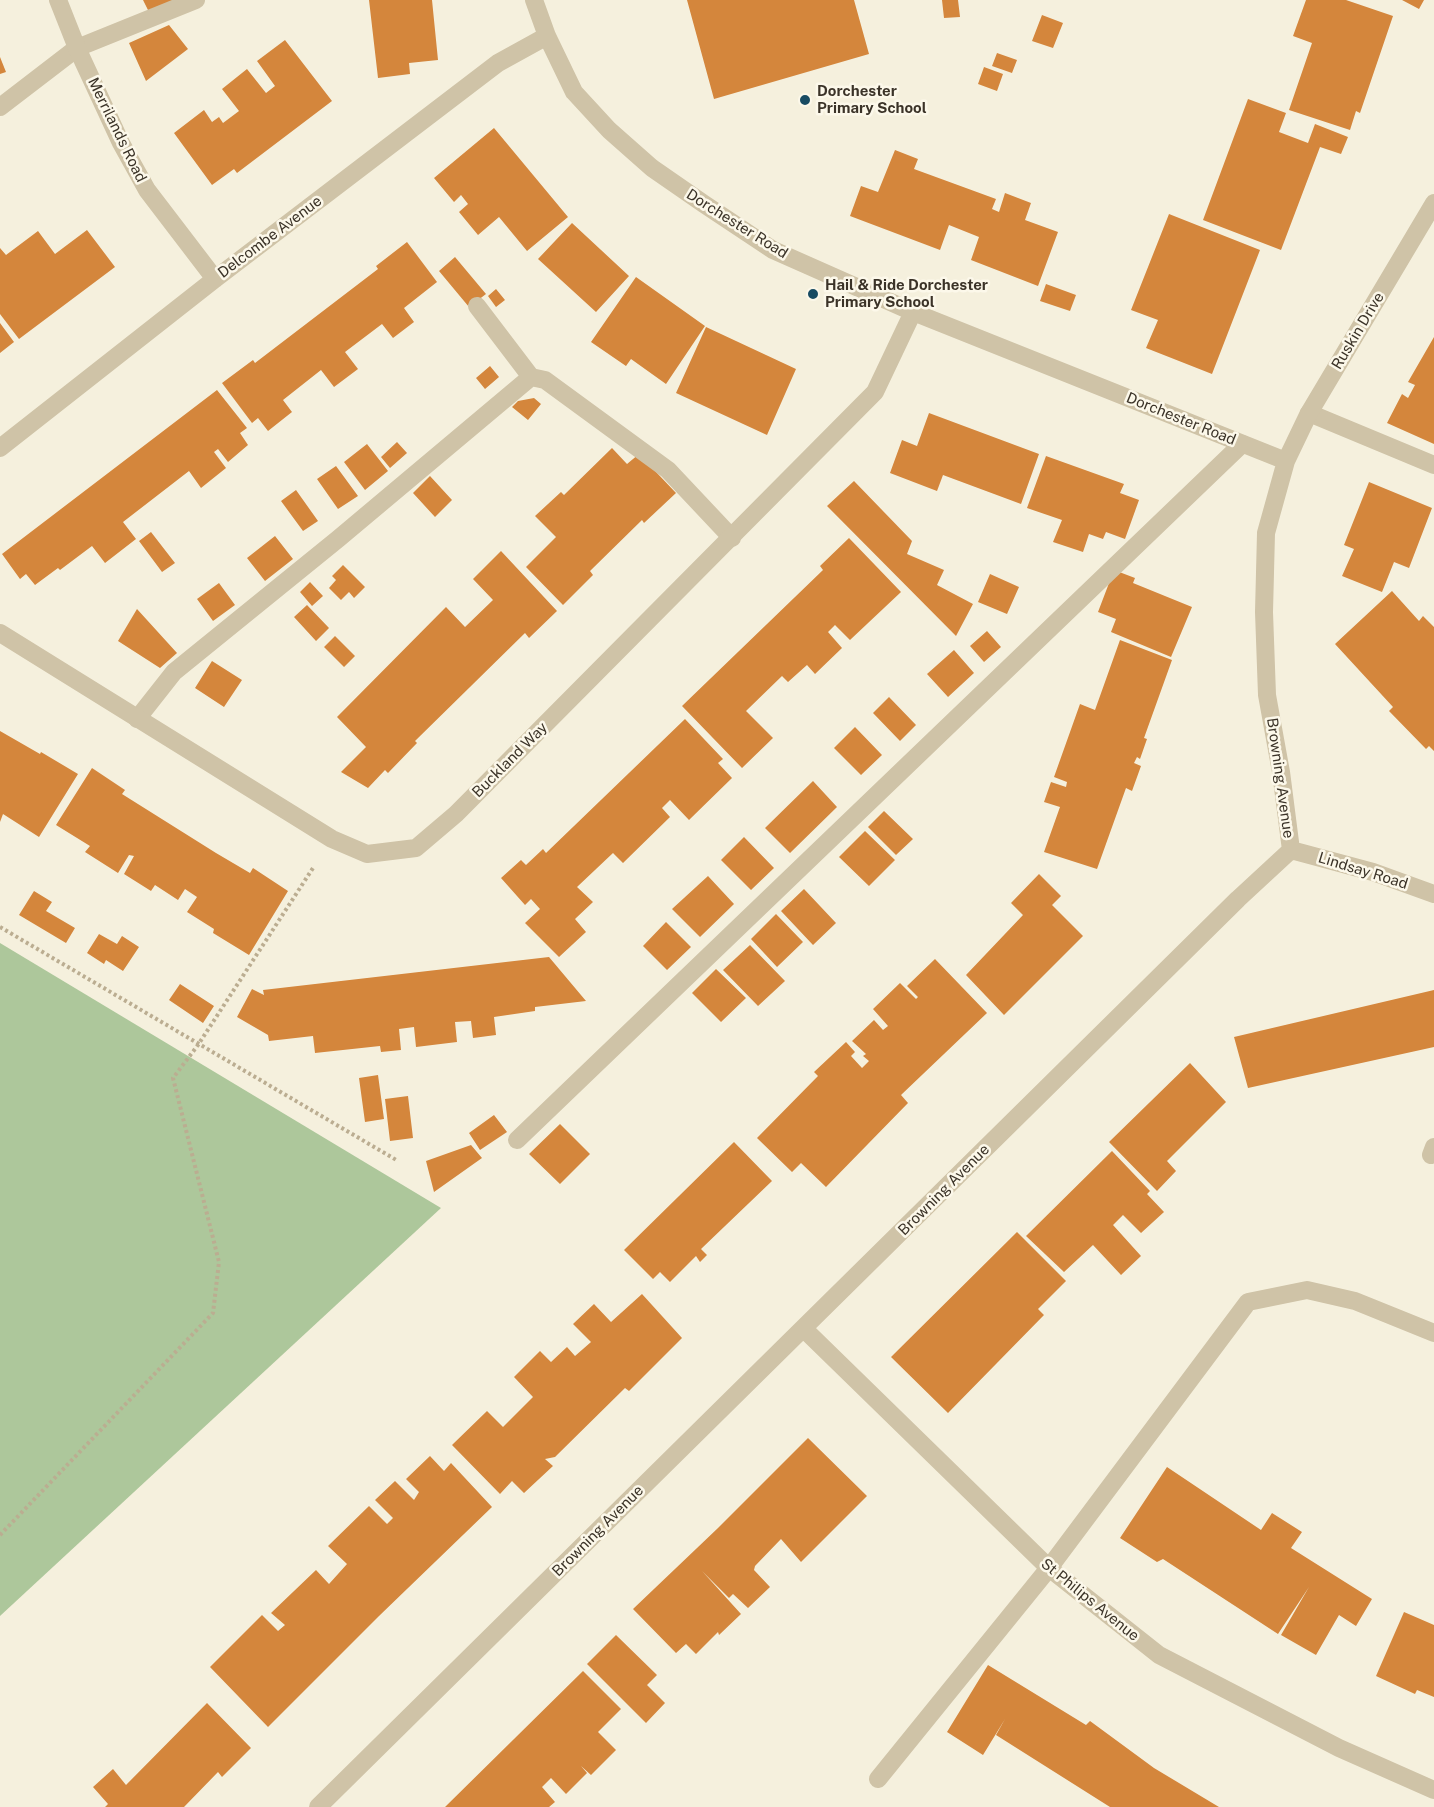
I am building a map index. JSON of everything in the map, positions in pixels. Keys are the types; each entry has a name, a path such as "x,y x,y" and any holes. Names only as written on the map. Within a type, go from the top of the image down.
{"street":[{"name":"Merrilands Road","path":"58,0 77,48 121,143 147,190 214,279"},
{"path":"0,107 77,48 196,0"},
{"name":"Dorchester Road","path":"534,0 547,36 574,92 609,130 652,168 773,250 913,312 1286,461"},
{"name":"Delcombe Avenue","path":"0,448 214,279 498,63 547,36"},
{"name":"Ruskin Drive","path":"1286,461 1309,413 1434,203"},
{"path":"477,306 531,377 545,380 668,470 732,538"},
{"name":"Buckland Way","path":"0,633 332,839 367,854 416,848 456,814 875,392 913,312"},
{"path":"137,719 174,672 338,539 531,377"},
{"path":"1309,413 1434,465"},
{"path":"517,1140 1242,444"},
{"name":"Browning Avenue","path":"318,1807 1221,916 1291,850 1281,772 1267,695 1264,612 1266,533 1286,461"},
{"name":"Lindsay Road","path":"1291,850 1373,872 1434,894"},
{"path":"878,1779 1049,1568 1248,1302 1307,1290 1355,1301 1434,1334"},
{"name":"St Philips Avenue","path":"804,1329 1049,1568 1159,1655 1339,1748 1434,1790"}],"path":[{"path":"0,1535 213,1313 219,1262 173,1078 198,1045 332,839"},
{"path":"0,927 398,1161"}],"green space":[{"path":"0,943 441,1208 0,1616"}],"building":[{"path":"143,0 178,0 149,12"},
{"path":"369,0 432,0 438,60 409,63 410,74 378,78"},
{"path":"687,0 854,0 869,54 714,99"},
{"path":"942,0 958,0 960,17 944,18"},
{"path":"1306,0 1346,0 1393,16 1360,113 1356,111 1350,130 1289,110 1312,43 1293,36"},
{"path":"1402,0 1424,0 1419,9"},
{"path":"1042,15 1063,23 1053,48 1032,41"},
{"path":"169,25 188,49 146,81 129,43"},
{"path":"285,40 332,101 237,173 234,169 212,185 174,133 204,110 212,122 219,117 223,123 239,111 222,89 247,69 266,93 275,86 257,61"},
{"path":"997,53 1017,60 1012,73 992,66"},
{"path":"0,57 6,72 0,74"},
{"path":"984,67 1003,74 997,91 978,84"},
{"path":"1248,99 1286,113 1279,132 1308,143 1315,124 1348,137 1341,154 1320,147 1281,250 1203,220"},
{"path":"494,128 568,217 527,251 499,217 478,235 459,212 468,204 461,195 454,202 434,178"},
{"path":"895,150 918,159 914,169 996,199 992,209 999,212 1005,193 1031,203 1025,220 1058,232 1038,286 971,260 979,237 949,225 940,250 850,216 861,186 878,192"},
{"path":"1169,214 1260,250 1212,374 1146,348 1158,320 1131,310"},
{"path":"572,223 629,276 596,312 538,259"},
{"path":"87,230 115,267 19,339 0,314 0,248 6,255 38,231 55,254"},
{"path":"407,242 437,282 404,308 414,322 393,338 382,324 345,352 358,369 334,387 321,370 283,400 292,412 268,431 258,418 252,423 222,383 253,360 255,363 378,269 376,266"},
{"path":"455,257 486,294 469,307 439,271"},
{"path":"636,277 705,326 666,384 631,359 626,366 591,342"},
{"path":"1046,284 1076,295 1070,311 1040,301"},
{"path":"496,289 505,300 496,307 488,296"},
{"path":"0,323 14,342 0,353"},
{"path":"706,327 796,369 767,435 676,393"},
{"path":"1434,337 1434,444 1387,423 1402,394 1408,398 1415,385 1408,382"},
{"path":"490,366 499,377 485,389 476,378"},
{"path":"217,390 247,428 240,433 248,445 228,462 218,449 214,452 226,468 201,488 189,471 123,522 136,539 105,563 92,546 35,585 26,574 20,579 2,554"},
{"path":"534,398 541,404 528,420 512,407 518,401"},
{"path":"929,413 1039,454 1021,504 943,475 937,491 890,473 902,440 917,446"},
{"path":"397,442 407,453 390,468 381,457"},
{"path":"367,444 388,471 365,490 344,462"},
{"path":"612,448 627,464 639,454 676,493 644,523 642,520 590,571 593,575 563,605 526,567 556,537 535,516 561,492 564,495"},
{"path":"1046,456 1124,484 1120,493 1139,500 1125,539 1106,532 1103,539 1089,534 1083,552 1053,542 1062,520 1027,508"},
{"path":"336,466 358,496 338,509 317,479"},
{"path":"430,476 452,500 435,517 413,493"},
{"path":"854,481 912,541 907,554 944,570 937,585 973,604 956,636 827,506"},
{"path":"1369,482 1432,508 1409,568 1394,562 1382,592 1342,576 1354,549 1344,545"},
{"path":"296,490 318,521 303,531 281,501"},
{"path":"151,532 175,563 162,572 139,541"},
{"path":"275,536 293,559 265,581 247,558"},
{"path":"849,538 901,592 850,640 835,625 828,632 842,648 815,674 807,665 788,682 782,676 746,711 773,738 742,768 682,706 823,570 820,566"},
{"path":"501,551 557,611 529,638 525,633 415,741 417,743 388,773 385,770 368,788 341,772 366,747 337,717 446,607 465,627 493,600 473,579"},
{"path":"343,565 365,587 354,598 349,592 341,600 329,588 336,580 332,576"},
{"path":"1114,570 1135,578 1133,583 1192,607 1171,657 1111,632 1116,619 1098,612"},
{"path":"990,574 1019,587 1007,614 978,602"},
{"path":"310,582 323,596 312,606 300,592"},
{"path":"219,583 235,605 213,621 197,599"},
{"path":"1392,591 1419,621 1423,616 1434,627 1434,751 1429,746 1426,749 1389,711 1393,707 1335,644"},
{"path":"307,605 329,628 316,641 294,617"},
{"path":"137,609 177,653 160,668 118,641"},
{"path":"987,631 1001,647 984,662 970,646"},
{"path":"335,636 355,656 344,667 324,647"},
{"path":"1120,640 1172,660 1144,738 1147,739 1140,759 1137,757 1134,763 1141,766 1132,791 1126,788 1097,869 1044,852 1060,807 1044,802 1051,782 1066,787 1067,782 1054,777 1080,704 1095,710"},
{"path":"954,650 974,673 948,697 927,674"},
{"path":"212,661 242,680 224,707 195,688"},
{"path":"889,697 916,725 900,741 873,713"},
{"path":"685,719 723,759 718,763 732,778 689,820 670,800 662,808 670,817 623,863 613,853 577,887 593,902 575,919 586,932 559,957 525,923 540,909 531,899 525,905 501,878 521,860 526,865 543,849 546,853"},
{"path":"855,727 882,755 861,775 834,748"},
{"path":"0,731 78,774 39,837 3,814 0,822"},
{"path":"92,768 125,790 122,794 216,853 250,873 253,868 288,891 249,955 213,933 214,929 187,912 197,897 185,889 178,900 155,885 151,891 124,874 134,856 129,855 118,873 85,852 90,846 56,825"},
{"path":"813,781 837,807 790,853 765,828"},
{"path":"884,811 913,839 896,855 868,827"},
{"path":"865,831 895,860 869,886 839,857"},
{"path":"744,837 774,868 751,890 721,860"},
{"path":"1039,874 1061,896 1052,905 1083,936 1004,1015 966,975 1023,915 1011,903"},
{"path":"708,876 734,904 700,937 672,909"},
{"path":"804,889 836,923 813,945 781,911"},
{"path":"34,891 52,902 46,911 75,928 66,943 19,915"},
{"path":"776,914 803,942 777,967 751,939"},
{"path":"666,922 691,947 667,970 643,946"},
{"path":"99,934 117,944 122,936 139,947 123,971 106,960 104,964 87,953"},
{"path":"750,945 785,981 758,1006 723,970"},
{"path":"549,957 586,1001 535,1007 535,1011 494,1017 496,1035 473,1038 471,1021 455,1022 457,1042 416,1047 414,1027 399,1029 401,1050 381,1052 380,1046 315,1053 313,1036 269,1041 268,1035 237,1017 252,989 264,995 263,990"},
{"path":"935,959 987,1013 901,1095 908,1103 826,1187 801,1163 792,1172 757,1138 818,1076 814,1072 846,1042 855,1052 851,1056 862,1068 869,1061 863,1056 866,1054 852,1041 874,1020 883,1030 888,1026 873,1009 900,983 916,999 918,997 907,986"},
{"path":"716,969 746,998 721,1022 692,993"},
{"path":"180,984 214,1006 203,1023 169,1000"},
{"path":"1434,990 1434,1047 1248,1088 1234,1037"},
{"path":"1190,1063 1226,1102 1167,1161 1176,1171 1157,1191 1109,1142"},
{"path":"378,1075 384,1119 365,1122 359,1078"},
{"path":"408,1096 413,1138 390,1141 385,1099"},
{"path":"494,1115 507,1132 480,1150 469,1133"},
{"path":"560,1124 590,1154 560,1184 529,1154"},
{"path":"734,1142 772,1181 701,1249 707,1255 700,1262 696,1256 670,1282 660,1272 653,1279 624,1250"},
{"path":"471,1145 482,1158 434,1192 426,1161"},
{"path":"1112,1151 1150,1191 1147,1194 1164,1212 1141,1233 1123,1215 1113,1225 1141,1256 1121,1275 1093,1245 1064,1272 1026,1236"},
{"path":"1017,1232 1066,1281 1038,1309 1044,1315 948,1413 891,1357"},
{"path":"642,1294 682,1338 629,1391 625,1388 555,1457 545,1459 553,1466 524,1493 512,1481 500,1494 452,1445 487,1411 503,1427 533,1397 514,1377 540,1351 551,1362 567,1347 575,1356 591,1342 573,1324 594,1304 611,1322"},
{"path":"808,1438 867,1496 801,1562 781,1539 755,1566 754,1570 770,1587 748,1608 733,1594 729,1598 702,1571 741,1614 719,1635 718,1632 696,1654 686,1644 676,1653 633,1609"},
{"path":"430,1456 444,1471 451,1463 492,1507 268,1727 210,1667 262,1615 278,1631 285,1625 271,1613 316,1570 329,1584 347,1564 328,1546 369,1506 387,1524 393,1518 375,1500 395,1481 414,1500 419,1492 406,1479"},
{"path":"1167,1467 1261,1530 1272,1513 1302,1532 1291,1548 1372,1599 1356,1626 1339,1615 1316,1655 1281,1635 1309,1587 1278,1634 1163,1559 1157,1562 1120,1538"},
{"path":"1404,1612 1434,1625 1434,1697 1417,1690 1415,1694 1376,1676"},
{"path":"616,1635 657,1675 647,1685 665,1703 646,1723 587,1664"},
{"path":"988,1665 1086,1725 1090,1721 1154,1768 1219,1807 1110,1807 996,1735 1005,1719 983,1755 947,1732"},
{"path":"583,1671 621,1709 598,1732 616,1750 591,1775 581,1766 587,1773 566,1794 551,1778 542,1787 555,1802 549,1807 445,1807"},
{"path":"207,1703 251,1748 222,1777 218,1772 184,1807 105,1807 108,1804 93,1787 113,1769 126,1785"}],"place":[{"name":"Dorchester Primary School","path":"805,100"},
{"name":"Hail & Ride Dorchester Primary School","path":"813,294"}]}
